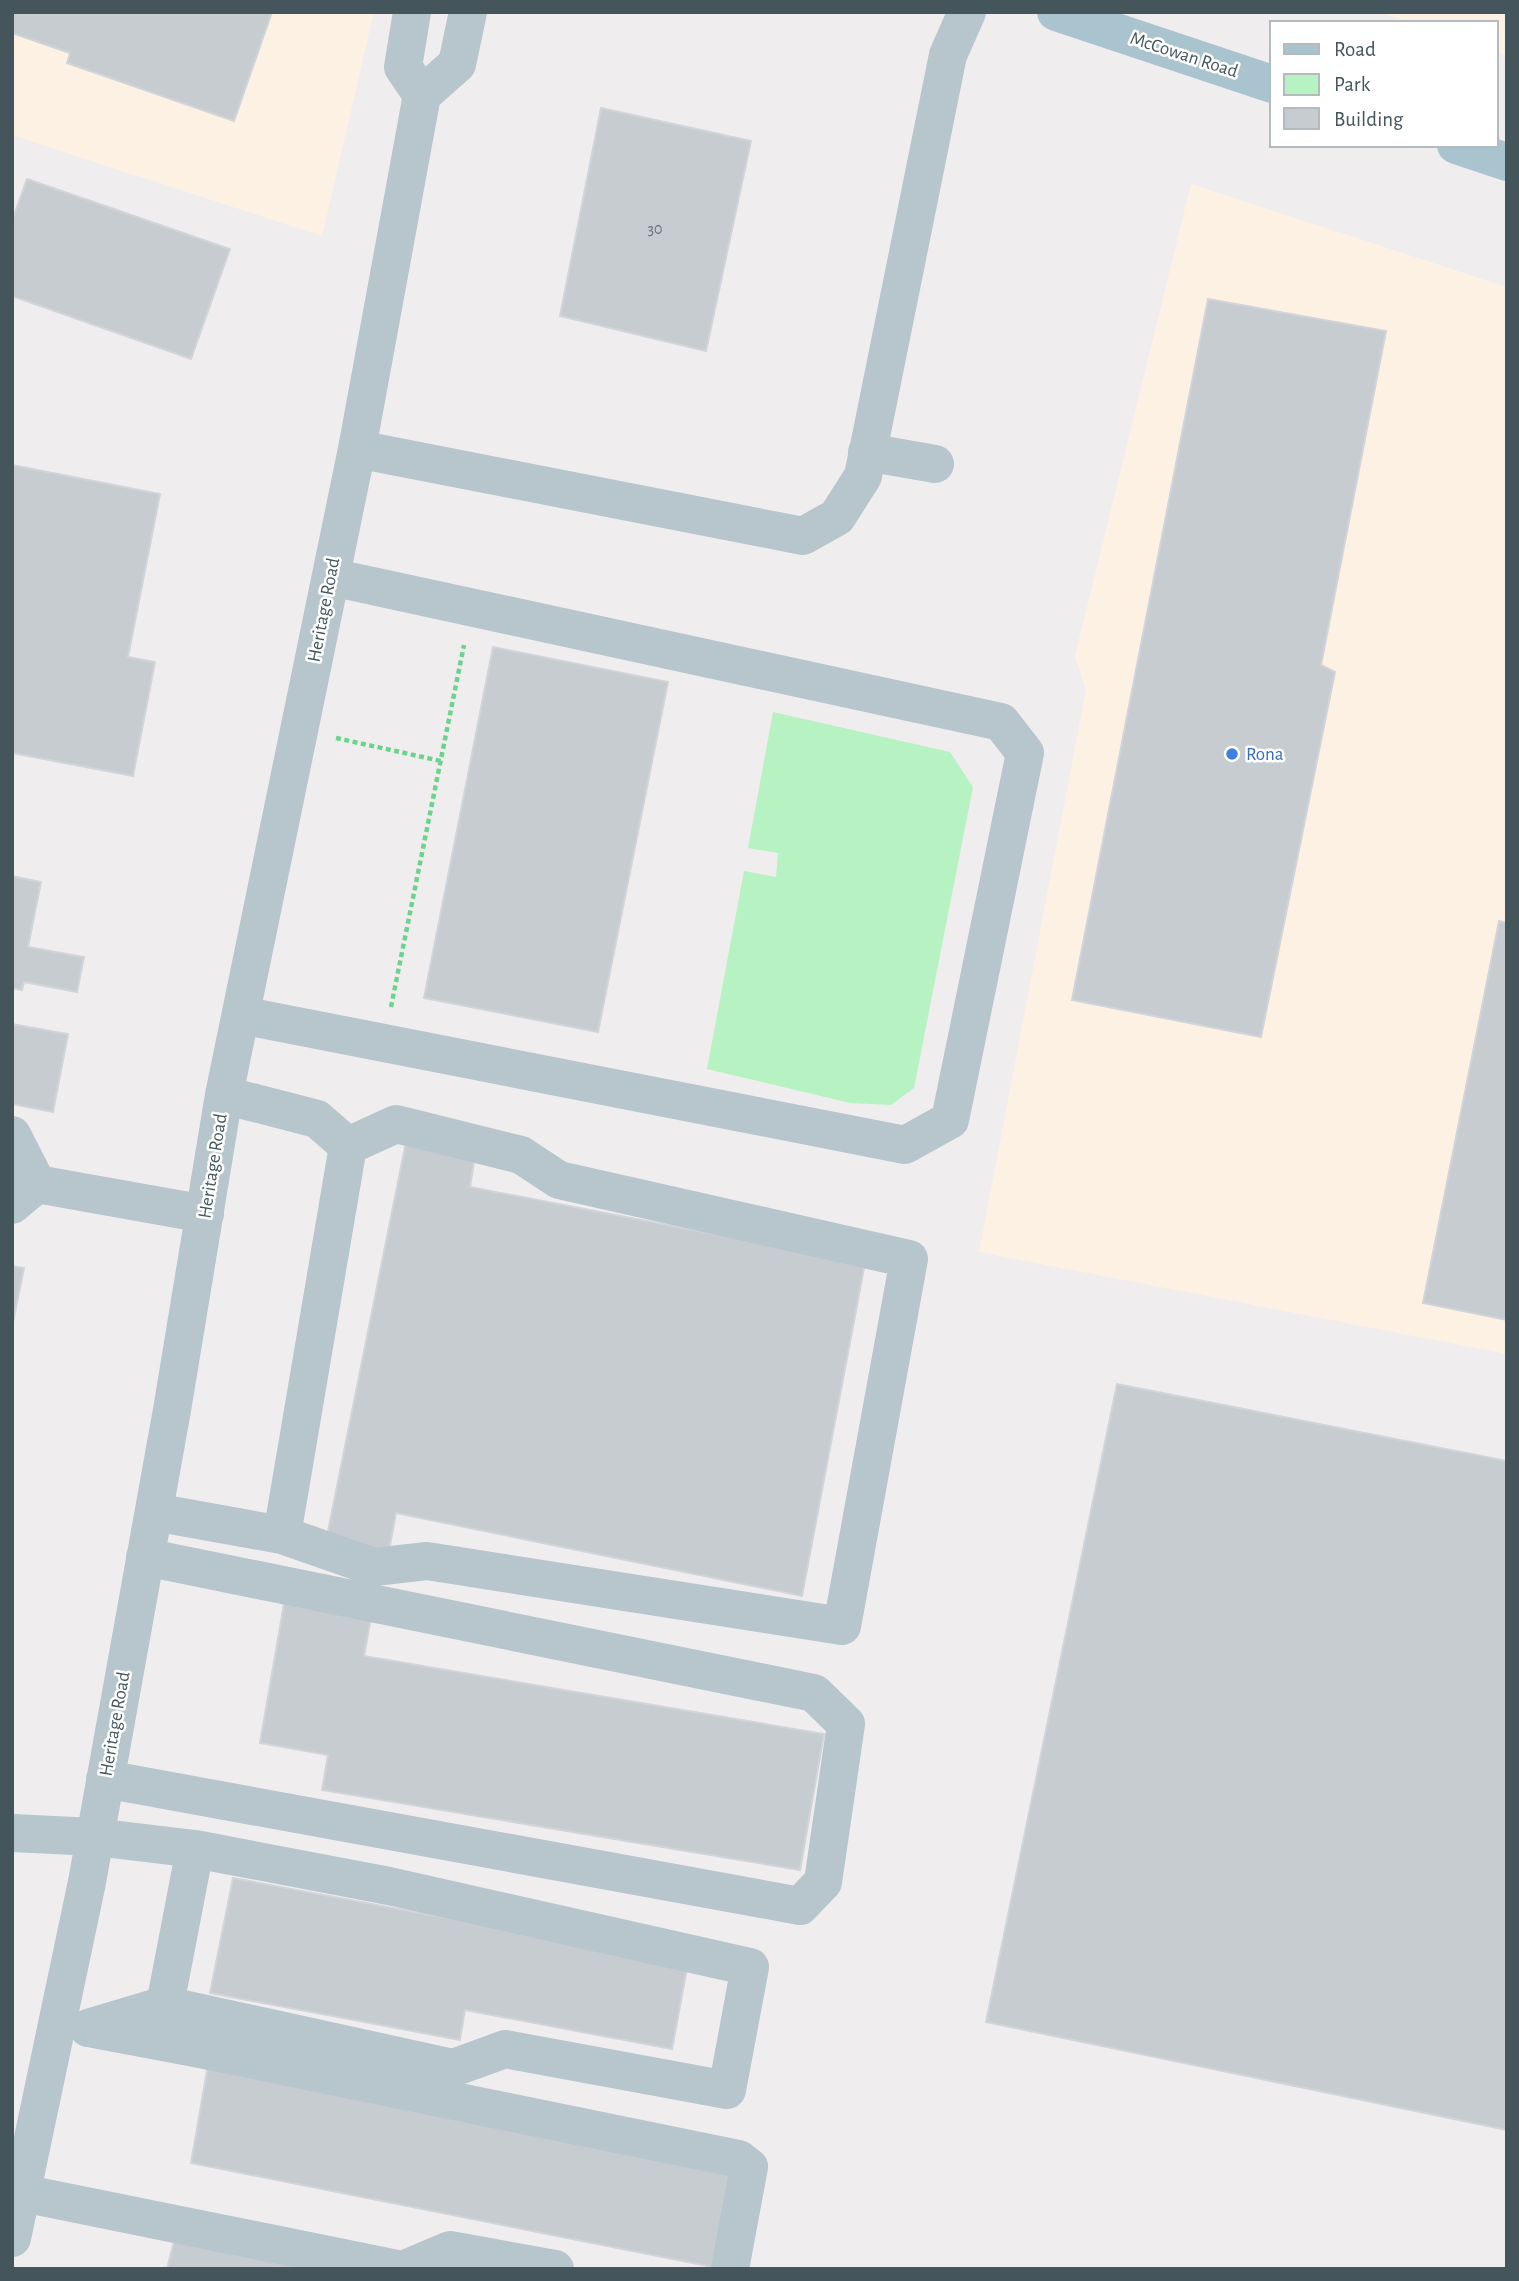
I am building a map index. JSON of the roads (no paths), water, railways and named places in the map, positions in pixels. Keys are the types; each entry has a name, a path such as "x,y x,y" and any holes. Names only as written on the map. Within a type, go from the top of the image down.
{"main road":[{"name":"McCowan Road","path":"1056,12 1270,83"},
{"path":"1462,147 1507,162"}],"street":[{"path":"412,12 403,67 422,95 457,64 468,12"},
{"path":"357,449 803,536 837,517 863,476 948,55 967,12"},
{"name":"Heritage Road","path":"12,2238 22,2193 23,2134 73,2026 95,1837 225,1095 357,449 422,95"},
{"path":"867,452 934,464"},
{"path":"241,1015 905,1145 950,1120 1020,780 1025,753 1001,722 331,577"},
{"path":"225,1095 317,1118 348,1146"},
{"path":"154,1512 282,1535 374,1567 427,1561 842,1626 909,1259 559,1181 521,1155 396,1124 348,1146"},
{"path":"12,1135 25,1195 205,1214"},
{"path":"282,1535 348,1146"},
{"path":"105,1780 800,1906 823,1882 846,1724 814,1693 145,1557"},
{"path":"12,1833 95,1837 195,1849 389,1886 750,1966 727,2090 505,2049 453,2068 165,2005 73,2026"},
{"path":"165,2005 195,1849"},
{"path":"73,2026 208,2050 739,2159 750,2167 730,2269"},
{"path":"22,2193 398,2269"},
{"path":"405,2269 450,2250 555,2269"}],"place":[{"name":"Rona","path":"1232,754"}]}
